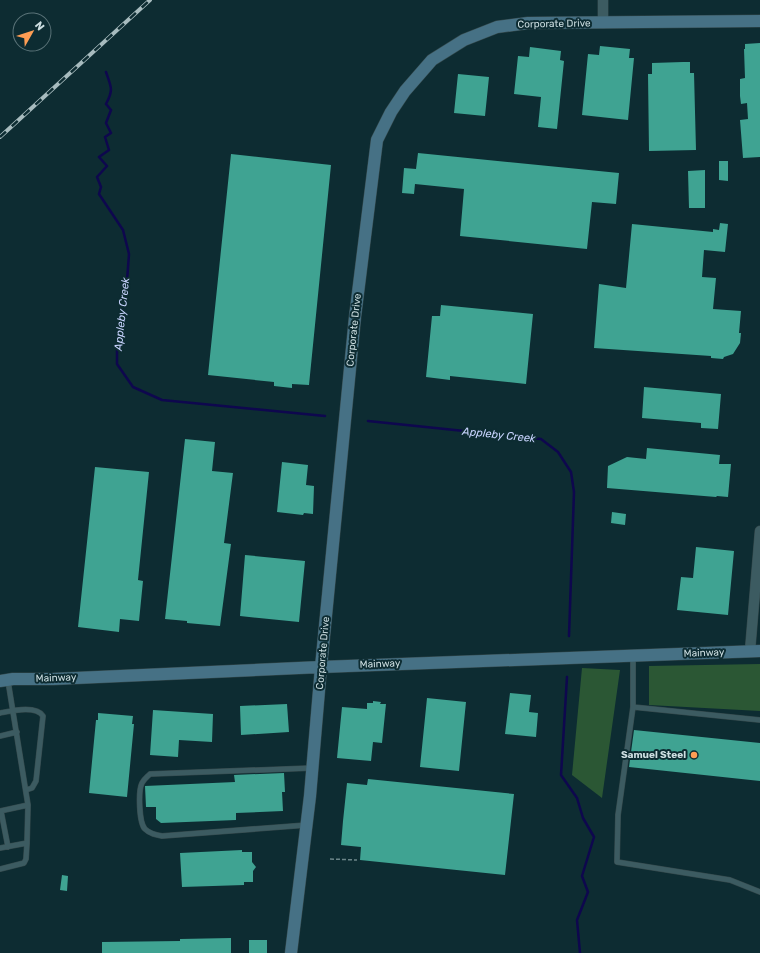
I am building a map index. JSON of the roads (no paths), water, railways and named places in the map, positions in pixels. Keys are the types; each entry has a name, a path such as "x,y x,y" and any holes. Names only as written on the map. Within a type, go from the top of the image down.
{"street":[{"path":"603,0 603,23"},
{"name":"Corporate Drive","path":"292,953 313,768 321,666 355,317 377,140 405,91 432,60 464,40 497,27 528,23 760,21"},
{"path":"755,651 760,531"},
{"name":"Mainway","path":"4,680 321,666 755,651"}],"lane":[{"path":"633,655 633,707 618,815 616,862 730,880 760,892"},
{"path":"0,869 24,863 26,859 28,805 13,710 4,680"},
{"path":"633,707 760,720"},
{"path":"0,713 13,710 37,710 43,716 36,781 32,788 26,790"},
{"path":"0,736 17,732"},
{"path":"307,825 162,836 150,833 144,828 141,822 140,790 142,782 150,774 313,768"},
{"path":"8,847 0,811 28,805"},
{"path":"0,848 27,843"}],"waterway":[{"name":"Appleby Creek","path":"106,72 111,88 106,104 111,110 106,123 111,133 105,137 109,150 99,157 107,166 97,177 101,187 99,194 123,230 129,254 127,281 117,344 117,364 133,387 162,400 325,416"},
{"name":"Appleby Creek","path":"368,421 541,439 558,452 571,472 574,492 569,636"},
{"name":"Appleby Creek","path":"567,677 561,775 577,798 583,818 594,837 582,876 588,892 577,920 580,953"}],"railway":[{"path":"0,137 150,0"}],"place":[{"name":"Samuel Steel","path":"694,755"}]}
